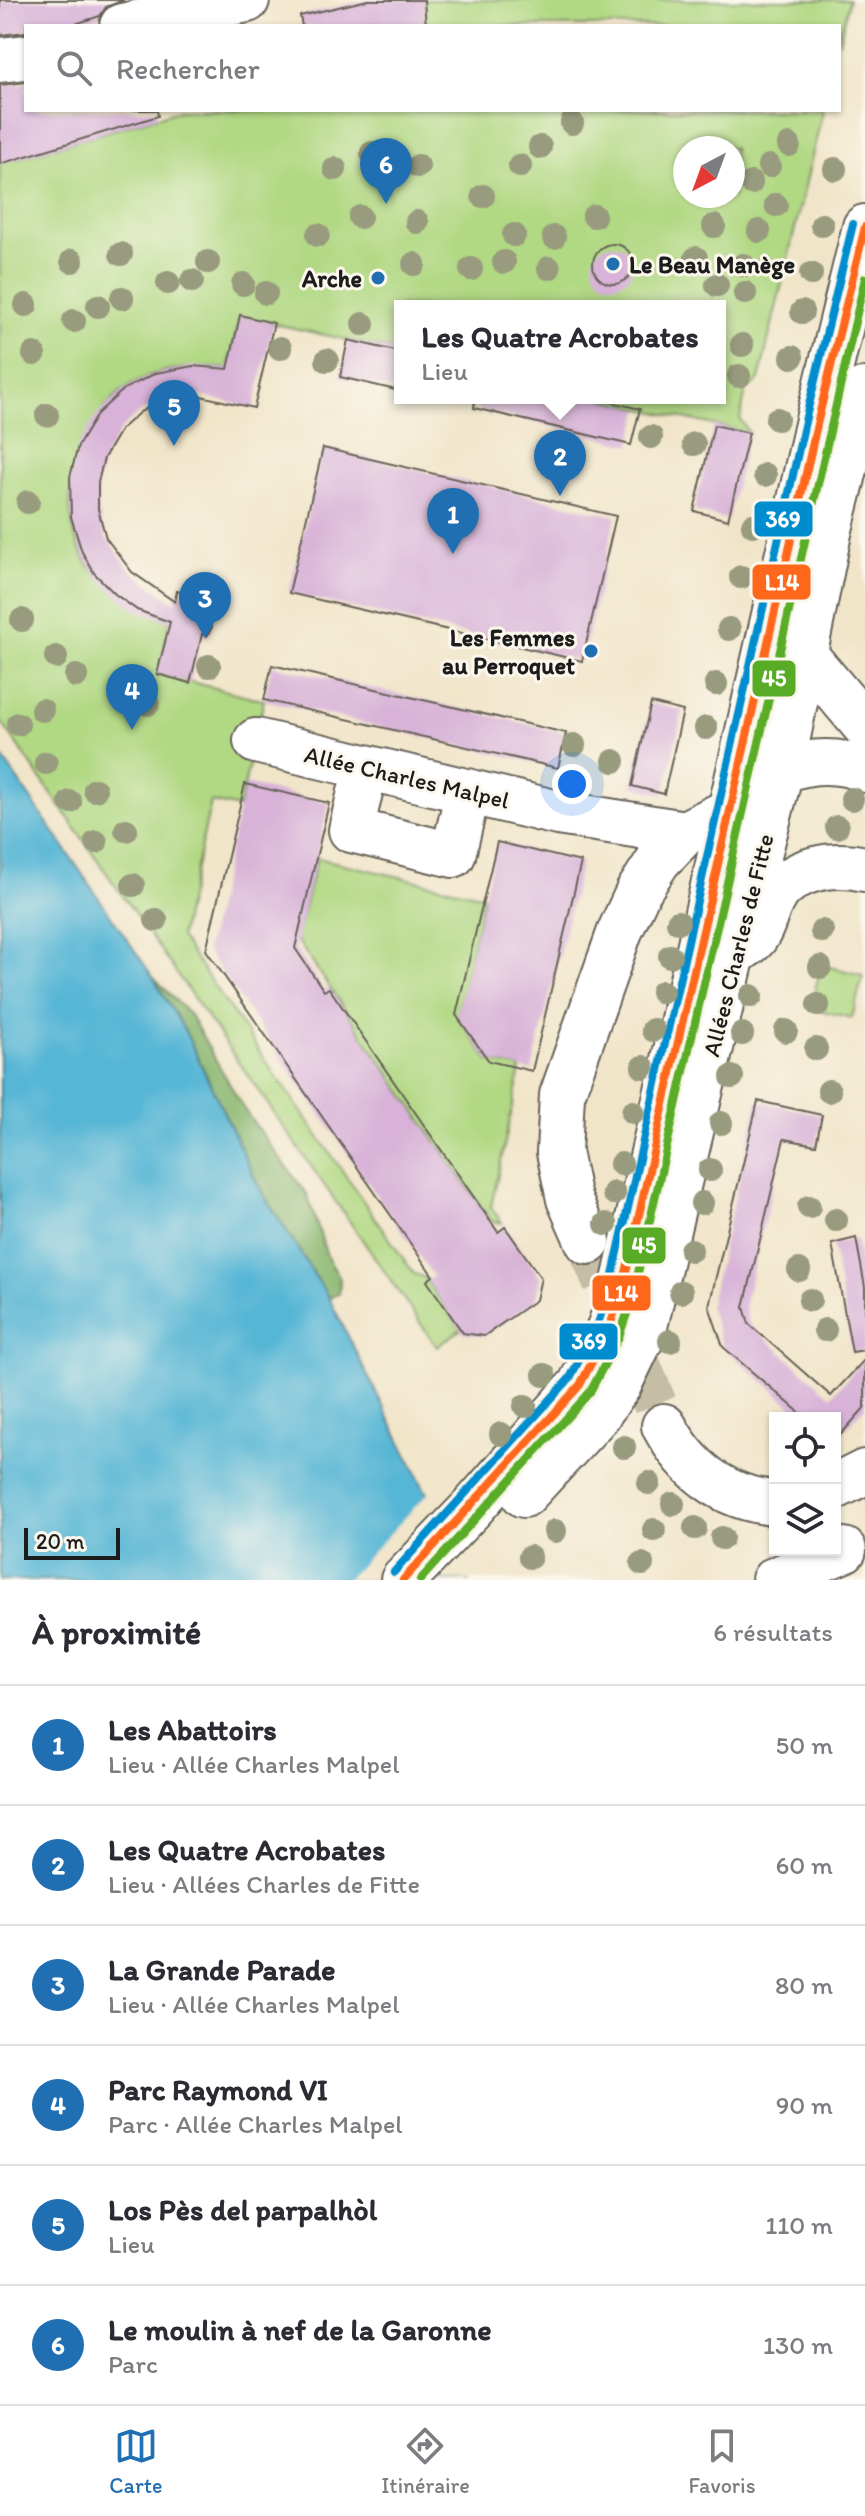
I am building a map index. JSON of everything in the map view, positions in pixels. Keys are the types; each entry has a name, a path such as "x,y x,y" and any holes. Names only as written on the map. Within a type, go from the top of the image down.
{"main road":[{"path":"132,24 247,0"},
{"path":"0,60 24,57"},
{"name":"Allées Charles de Fitte","path":"535,1461 608,1331 621,1295 818,420 865,227"},
{"name":"Allées Charles de Fitte","path":"535,1461 597,1416 619,1385 643,1335 733,954 782,767 829,533 865,390"},
{"path":"806,656 865,726"},
{"name":"Allée Charles Malpel","path":"256,741 558,813 685,833"},
{"path":"588,1242 569,1199 562,1169 559,1152 562,1095 620,931 638,892 658,861 685,833 782,767 824,761 850,763 865,770"},
{"path":"366,767 351,830 453,855 468,791"},
{"name":"Allée Charles Malpel","path":"558,813 607,836 624,860 638,892"},
{"path":"733,954 757,937 774,896 795,879 823,866 844,864 865,869"},
{"path":"664,1426 692,1468 721,1489 757,1502 769,1503"},
{"path":"403,1580 535,1461"},
{"path":"442,1580 535,1461"},
{"path":"841,1484 865,1472"},
{"path":"774,1580 844,1550"}],"green space":[{"path":"423,0 849,0 841,34 841,24 425,24"},
{"path":"172,112 823,112 759,380 746,390 740,419 749,433 621,404 726,404 726,300 394,300 394,351 240,316 228,369 173,369 135,382 105,407 80,450 70,501 72,526 80,550 100,578 170,622 158,674 264,700 239,808 211,802 180,937 414,1274 424,1277 461,1329 437,1347 0,720 0,159 12,160"},
{"path":"317,858 484,896 457,1015 489,1061 521,1068 491,1207 502,1223 491,1221 296,939"},
{"path":"821,965 863,975 852,1018 811,1008"},
{"path":"153,977 190,1015 245,1111 307,1194 328,1259 340,1278 339,1293 329,1298 261,1191 186,1033"}],"water":[{"path":"0,754 153,977 186,1033 261,1191 329,1298 470,1580 0,1580"}],"pier":[{"path":"431,1490 474,1580 346,1580"}],"building":[{"path":"0,0 124,0 106,7 100,16 75,24 24,24 24,32 0,35"},
{"path":"368,0 424,0 426,24 302,24 300,16"},
{"path":"24,82 24,112 157,112 158,116 0,164 0,85"},
{"name":"Le Beau Manège","path":"613,244 627,250 633,264 627,278 613,284 599,278 593,264 599,250"},
{"path":"240,315 274,323 254,408 192,394 165,399 140,412 121,429 104,458 98,482 98,509 106,538 132,572 175,602 177,591 210,599 204,622 212,627 207,636 202,634 190,683 157,674 170,622 137,610 94,573 82,552 71,517 70,477 78,446 98,413 124,389 156,373 193,366 228,369"},
{"path":"348,340 394,351 394,390 340,377"},
{"path":"474,404 619,404 640,409 631,445 474,408"},
{"path":"714,425 749,433 728,520 694,511"},
{"path":"323,448 616,516 582,661 289,593"},
{"path":"272,665 566,733 558,768 264,700"},
{"path":"651,703 683,711 664,794 632,786"},
{"path":"245,784 329,803 295,948 324,991 329,988 498,1232 505,1227 541,1278 536,1300 484,1336 463,1333 427,1281 433,1276 206,950"},
{"path":"497,842 581,862 532,1071 489,1061 456,1015"},
{"path":"758,1101 822,1115 816,1145 784,1139 744,1307 749,1324 831,1396 865,1359 865,1407 841,1434 841,1412 799,1412 723,1347 709,1306"},
{"path":"856,1238 865,1287 865,1350 852,1352 832,1244"}],"tunnel":[{"path":"588,1242 664,1426"}],"transit line":[{"name":"369","path":"394,1572 570,1378 597,1326 609,1292 806,417 853,224"},
{"name":"L14","path":"403,1580 580,1385 608,1331 621,1295 818,420 865,227"},
{"name":"45","path":"420,1580 590,1392 619,1337 632,1299 865,278"}],"place":[{"name":"Le moulin à nef de la Garonne","path":"386,204"},
{"name":"Le Beau Manège","path":"613,264"},
{"name":"Arche","path":"378,278"},
{"name":"Los Pès del parpalhòl","path":"174,446"},
{"name":"Les Quatre Acrobates","path":"560,496"},
{"name":"Les Abattoirs","path":"453,554"},
{"name":"La Grande Parade","path":"205,638"},
{"name":"Les Femmes au Perroquet","path":"591,651"},
{"name":"Parc Raymond VI","path":"132,730"}]}
